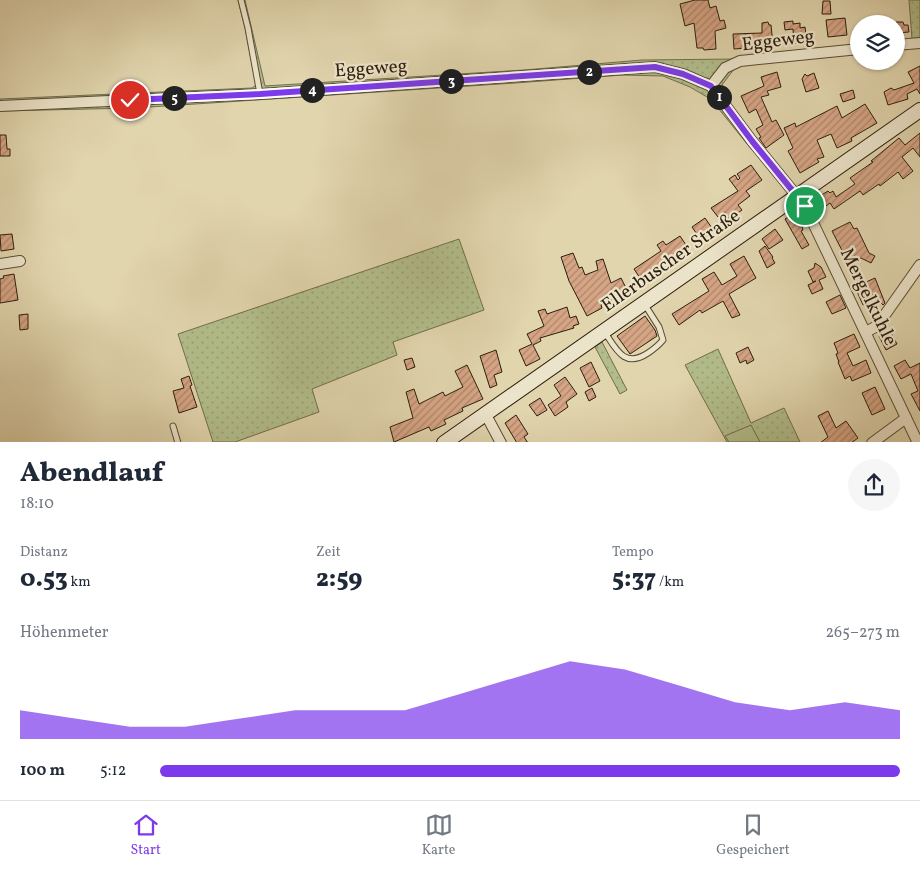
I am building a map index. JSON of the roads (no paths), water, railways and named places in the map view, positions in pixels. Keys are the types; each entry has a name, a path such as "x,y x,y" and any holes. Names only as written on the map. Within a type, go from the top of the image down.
{"main road":[{"name":"Ellerbuscher Straße","path":"444,442 920,110"}],"street":[{"path":"905,44 920,43"},
{"name":"Eggeweg","path":"711,86 725,68 740,61 850,50"},
{"name":"Eggeweg","path":"0,106 260,94 655,67 683,74 711,86 796,196"},
{"name":"Mergelkuhle","path":"796,196 805,206 918,442"},
{"path":"0,264 20,261"},
{"path":"866,332 877,326 920,265"},
{"path":"485,413 501,442"},
{"path":"872,442 906,418"}],"lane":[{"path":"241,0 260,94"},
{"path":"603,331 616,350 629,360 636,360 659,346 662,335 644,303"},
{"path":"173,426 178,442"}]}
